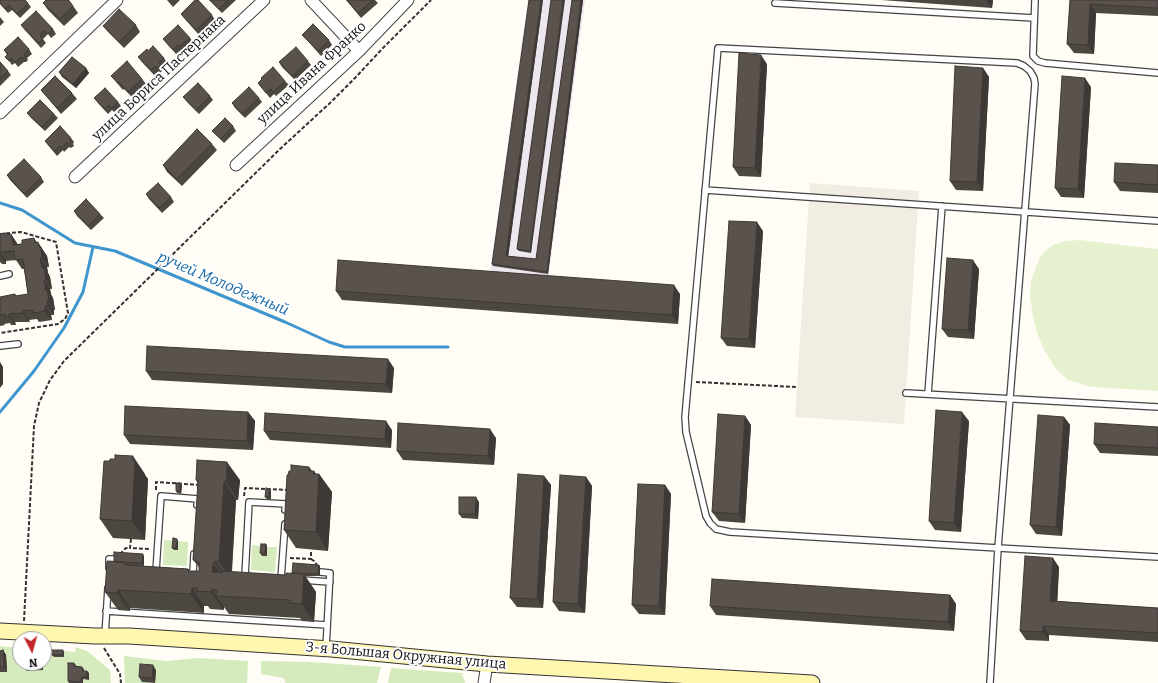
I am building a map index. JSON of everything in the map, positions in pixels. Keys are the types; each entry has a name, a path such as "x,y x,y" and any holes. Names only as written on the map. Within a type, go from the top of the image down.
{"street":[{"path":"0,113 117,0"},
{"name":"улица Бориса Пастернака","path":"75,177 264,0"},
{"path":"311,0 359,51"},
{"name":"улица Ивана Франко","path":"236,165 359,51 408,0"},
{"name":"3-я Большая Окружная улица","path":"0,631 12,632"},
{"name":"3-я Большая Окружная улица","path":"52,634 129,636 326,648 487,664 812,683"},
{"path":"484,683 487,664"}],"lane":[{"path":"1035,0 1033,56 1038,61 1158,73"},
{"path":"775,3 1034,18"},
{"path":"990,683 998,548 1035,84 1034,78 1030,71 1017,63 718,48 685,417 686,432 706,516 710,523 716,529 730,532 998,548 1158,557"},
{"path":"705,190 1158,221"},
{"path":"928,394 942,206"},
{"path":"0,276 9,274"},
{"path":"0,346 18,344"},
{"path":"906,392 1158,407"},
{"path":"157,571 161,496 198,499 197,513"},
{"path":"256,577 245,576 250,502 286,504 281,579"},
{"path":"181,572 193,573 195,549"},
{"path":"111,570 109,559 116,559"},
{"path":"319,569 330,572 326,648"},
{"path":"294,579 330,582"},
{"path":"100,636 106,611 108,581"},
{"path":"106,611 327,625"}],"path":[{"path":"23,631 33,431 39,403 50,380 61,365 276,153 347,86 431,0"},
{"path":"0,234 21,232 56,242 68,313 65,319 58,324 0,333"},
{"path":"688,382 796,387"},
{"path":"155,496 156,482 204,485"},
{"path":"244,501 245,488 292,491"},
{"path":"130,548 131,539"},
{"path":"120,554 126,548 158,550"},
{"path":"311,550 311,559"},
{"path":"282,557 311,559 319,569"},
{"path":"100,636 120,674 122,683"}],"shaded area":[{"path":"528,0 585,0 548,279 490,271"},
{"path":"810,183 919,191 904,424 795,417"}],"green space":[{"path":"1080,240 1158,249 1158,391 1091,387 1068,380 1056,369 1044,350 1037,333 1033,316 1030,296 1031,280 1040,257 1046,250 1053,245 1066,241"},
{"path":"164,540 174,541 178,550 178,541 188,542 187,566 163,565"},
{"path":"252,545 263,546 262,556 267,556 267,547 277,547 275,572 251,570"},
{"path":"0,646 12,647 12,671 52,671 52,650 75,652 76,647 87,651 110,670 111,683 0,683"},
{"path":"124,656 167,661 197,658 248,661 247,683 125,683"},
{"path":"261,661 310,662 381,667 377,683 286,683 283,678 261,674"},
{"path":"391,668 462,673 465,683 388,683"}],"building":[{"path":"0,0 25,0 28,3 17,14 9,5 5,9 0,3"},
{"path":"46,0 68,0 73,6 60,19 43,3"},
{"path":"195,0 198,0 212,15 196,30 181,14"},
{"path":"210,0 228,0 219,9"},
{"path":"347,0 373,0 358,13"},
{"path":"529,0 541,0 506,256 536,259 572,0 581,0 547,272 492,264"},
{"path":"551,0 563,0 530,251 517,249"},
{"path":"1070,0 1158,0 1158,8 1090,4 1088,45 1067,44"},
{"path":"119,9 136,25 119,42 103,26"},
{"path":"36,11 53,29 48,34 44,30 40,35 43,39 38,43 21,25"},
{"path":"313,24 329,40 318,51 302,35"},
{"path":"178,25 190,38 181,45 178,45 173,50 163,39"},
{"path":"18,37 29,49 24,54 25,56 23,58 21,57 15,62 11,58 9,61 5,57 8,54 4,50"},
{"path":"153,46 164,58 159,62 161,64 157,68 155,66 151,70 138,57"},
{"path":"296,47 308,61 292,76 279,62"},
{"path":"739,53 761,55 755,168 733,167"},
{"path":"72,57 86,68 73,84 59,72"},
{"path":"127,61 142,79 128,92 111,76"},
{"path":"0,62 8,71 0,78"},
{"path":"955,66 983,68 977,182 950,181"},
{"path":"273,67 285,81 273,92 271,89 266,93 258,83 262,79 261,78"},
{"path":"55,76 72,93 57,108 41,90"},
{"path":"1062,76 1085,78 1078,189 1055,188"},
{"path":"198,83 210,96 196,110 183,97"},
{"path":"249,87 259,98 242,114 232,103"},
{"path":"105,88 118,102 111,108 109,105 105,109 94,98"},
{"path":"40,100 54,114 42,127 27,113"},
{"path":"225,118 233,126 221,139 212,131"},
{"path":"60,126 71,138 71,141 68,144 66,143 61,148 60,146 54,151 45,141"},
{"path":"197,129 212,144 177,179 163,165"},
{"path":"24,159 41,177 24,194 7,175"},
{"path":"1115,163 1158,165 1158,185 1114,182"},
{"path":"158,183 171,197 159,208 146,194"},
{"path":"86,199 100,214 88,226 74,211"},
{"path":"729,221 757,222 749,339 721,338"},
{"path":"5,233 6,235 11,234 13,245 22,244 22,240 34,238 35,243 38,242 39,247 41,247 42,258 40,258 42,268 44,268 46,280 44,280 45,290 47,289 49,301 47,301 48,306 45,306 45,311 33,313 33,310 23,311 23,313 9,314 9,316 5,317 5,314 0,315 0,297 15,294 15,296 28,294 23,259 15,260 14,251 0,252 0,234"},
{"path":"947,258 973,260 968,330 942,329"},
{"path":"338,260 674,285 672,315 336,291"},
{"path":"147,346 388,359 386,384 146,371"},
{"path":"125,406 248,412 247,441 124,435"},
{"path":"936,410 962,412 954,523 929,521"},
{"path":"265,413 386,421 385,439 264,431"},
{"path":"718,414 745,416 739,514 712,512"},
{"path":"1038,415 1064,417 1056,527 1030,525"},
{"path":"398,423 490,429 488,456 397,451"},
{"path":"1095,423 1158,427 1158,448 1094,444"},
{"path":"115,455 133,456 132,461 135,461 132,521 100,519 104,461 115,459"},
{"path":"197,460 227,462 226,482 224,482 219,561 215,561 215,563 213,563 212,572 222,573 222,571 286,575 286,573 304,574 302,604 290,603 290,600 216,596 217,590 211,589 211,592 197,591 197,588 192,588 191,594 118,590 117,593 105,592 107,561 125,562 125,565 199,571 199,562 193,560 198,481 196,480"},
{"path":"291,465 309,467 309,471 314,471 313,474 319,474 316,532 284,530 287,475 289,471 291,471"},
{"path":"518,474 544,476 537,599 510,598"},
{"path":"560,475 586,477 578,604 553,602"},
{"path":"176,483 180,483 180,491 176,491"},
{"path":"638,484 665,485 659,606 632,605"},
{"path":"266,488 270,489 269,497 265,497"},
{"path":"459,497 476,497 475,514 459,514"},
{"path":"173,538 177,539 176,548 172,548"},
{"path":"261,544 266,544 265,553 260,553"},
{"path":"114,552 143,554 142,563 114,562"},
{"path":"1025,556 1053,558 1050,601 1158,608 1158,633 1043,626 1043,632 1020,631"},
{"path":"293,563 319,565 318,574 292,573"},
{"path":"712,579 950,595 948,622 710,606"},
{"path":"3,650 4,667 0,667 0,651"},
{"path":"52,650 63,650 63,655 52,655"},
{"path":"68,663 74,663 74,666 82,667 82,671 87,671 87,677 82,677 81,682 68,681"},
{"path":"140,664 153,665 152,678 139,677"}],"waterway":[{"name":"ручей Молодежный","path":"0,203 22,210 75,243 115,251 329,342 345,347 448,347"},
{"path":"0,412 34,371 64,328 83,292 93,247"}]}
